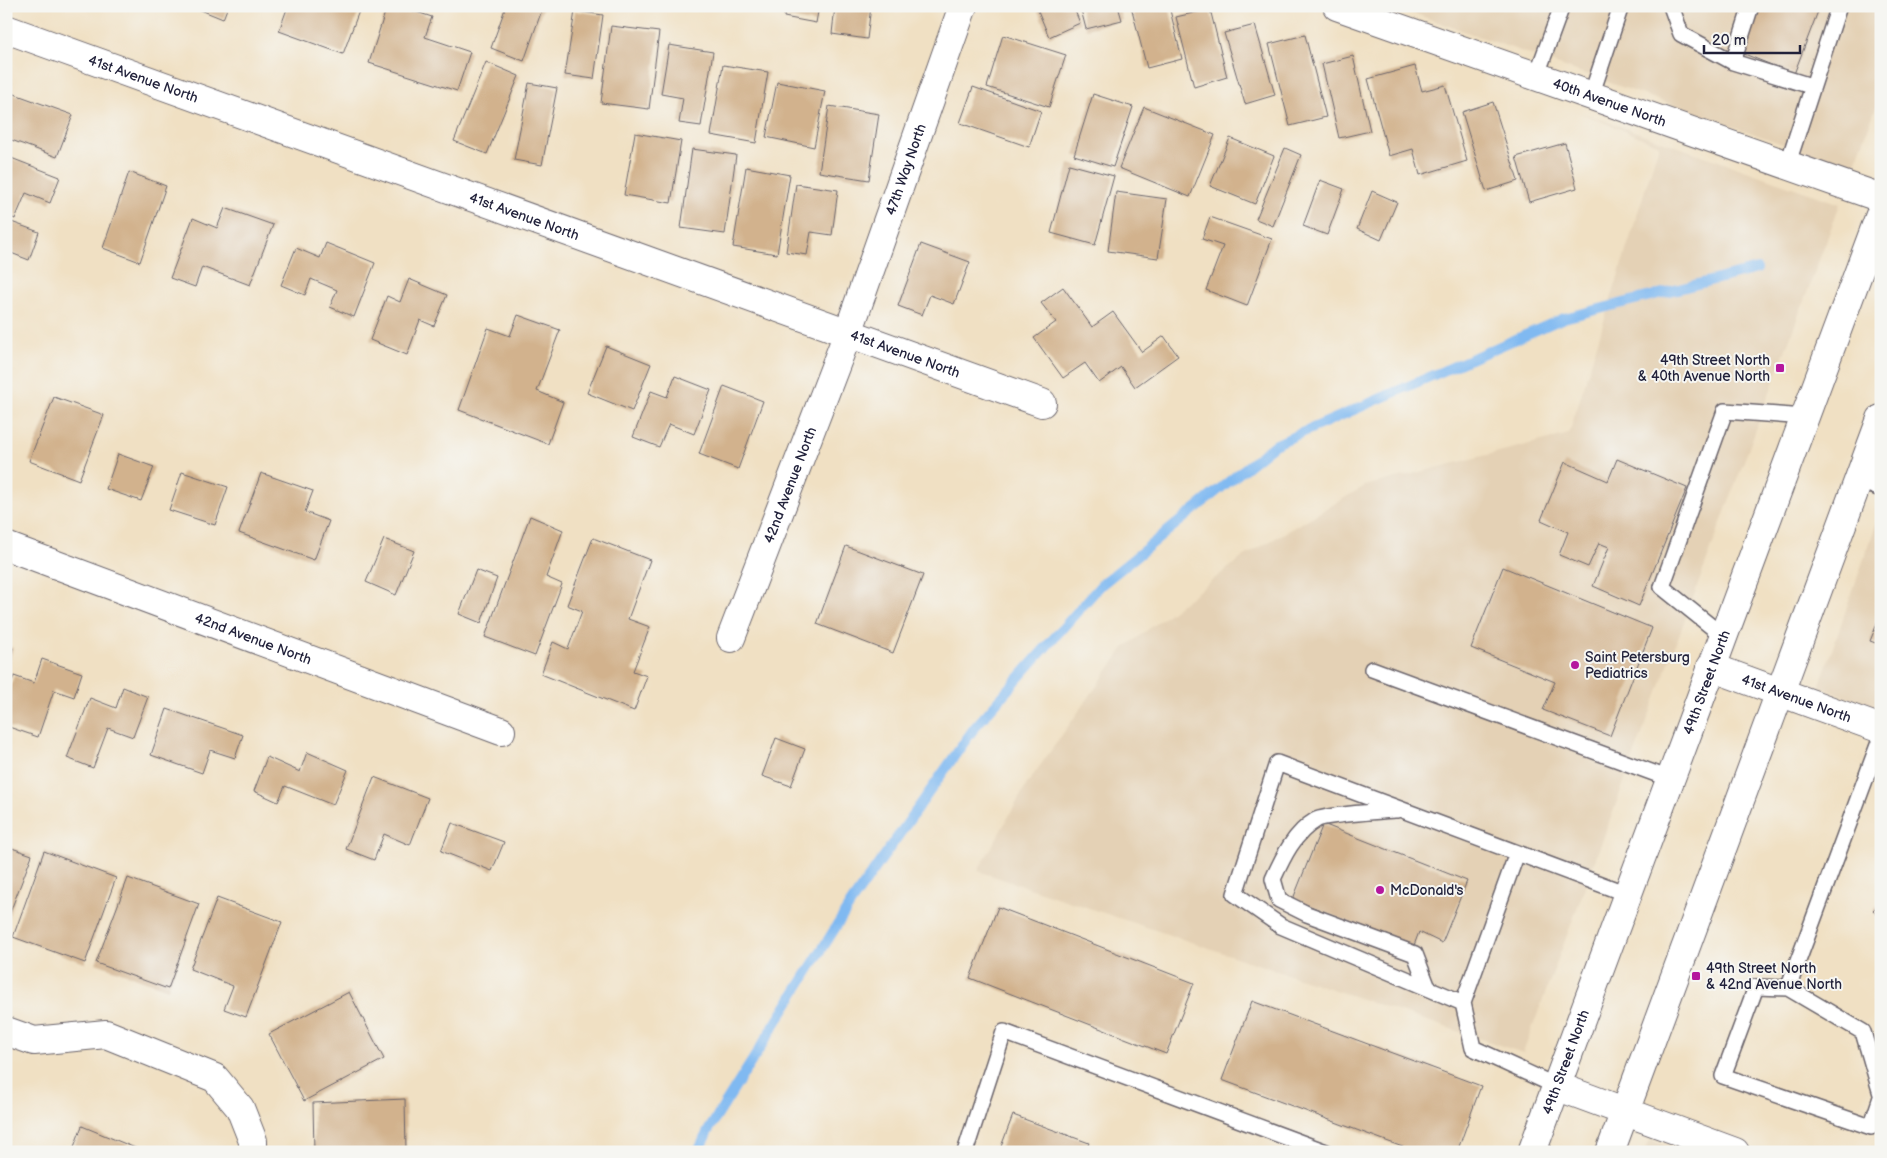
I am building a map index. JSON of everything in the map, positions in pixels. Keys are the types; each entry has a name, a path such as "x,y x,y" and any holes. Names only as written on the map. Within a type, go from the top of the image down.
{"street":[{"name":"47th Way North","path":"848,332 963,6"},
{"name":"40th Avenue North","path":"1337,6 1881,198"},
{"name":"41st Avenue North","path":"6,29 1042,403"},
{"name":"49th Street North","path":"1532,1152 1881,212"},
{"name":"42nd Avenue North","path":"731,638 848,332"},
{"path":"1610,1152 1781,692 1870,485 1881,419"},
{"name":"42nd Avenue North","path":"6,546 501,731"},
{"name":"41st Avenue North","path":"1712,667 1881,729"},
{"path":"6,1031 34,1041 106,1034 215,1078 240,1108 253,1141 253,1152"},
{"path":"1556,1086 1735,1152"}],"lane":[{"path":"1536,77 1562,6"},
{"path":"1591,96 1621,6"},
{"path":"1670,6 1681,34 1733,62 1811,86"},
{"path":"1733,62 1751,6"},
{"path":"1787,166 1811,86 1839,6"},
{"path":"1723,636 1662,586 1725,411 1805,417"},
{"path":"1372,669 1670,779"},
{"path":"1788,988 1881,737"},
{"path":"1463,1003 1282,926 1235,894 1277,762 1628,894"},
{"path":"1401,809 1318,819 1300,833 1284,855 1273,879 1278,900 1307,914 1415,954 1428,988"},
{"path":"1517,852 1463,1003 1472,1048 1556,1086"},
{"path":"1756,987 1788,988 1863,1032 1881,1096 1871,1127 1723,1076 1756,987"},
{"path":"965,1152 1004,1032 1326,1152"}],"shaded area":[{"path":"1393,6 1881,6 1881,94 1853,169"},
{"path":"1574,110 1840,204 1523,1053 978,871 1027,784 1124,648 1243,557 1365,486 1569,434 1659,145"},
{"path":"1881,510 1881,710 1819,687"},
{"path":"1650,1140 1682,1152 1645,1152"}],"building":[{"path":"191,6 228,6 223,19"},
{"path":"288,6 345,6 359,11 343,54 279,31"},
{"path":"387,6 398,6 432,17 425,37 470,52 457,91 369,63"},
{"path":"506,6 543,7 524,61 491,48"},
{"path":"786,6 819,6 816,23 784,17"},
{"path":"835,6 871,6 867,39 832,34"},
{"path":"1036,6 1073,6 1080,23 1049,37"},
{"path":"1080,6 1118,6 1122,20 1086,29"},
{"path":"1131,6 1169,6 1182,59 1147,68"},
{"path":"1754,6 1820,6 1794,74 1737,51"},
{"path":"1210,9 1227,77 1194,87 1176,17"},
{"path":"575,11 603,15 594,79 565,75"},
{"path":"1255,25 1275,95 1245,104 1224,33"},
{"path":"611,26 659,32 649,109 601,103"},
{"path":"1003,35 1066,55 1049,107 987,87"},
{"path":"1305,35 1326,117 1290,126 1269,44"},
{"path":"669,45 713,52 701,126 679,123 683,98 661,94"},
{"path":"1353,56 1370,131 1339,138 1322,64"},
{"path":"486,62 519,76 487,154 454,141"},
{"path":"723,65 768,72 756,143 711,135"},
{"path":"1415,66 1422,91 1445,85 1467,161 1420,175 1413,149 1389,156 1368,79"},
{"path":"777,82 825,91 814,147 766,137"},
{"path":"529,83 557,88 542,165 514,160"},
{"path":"973,87 1041,111 1029,147 960,123"},
{"path":"9,92 73,115 57,157 6,138 6,99"},
{"path":"1093,94 1133,107 1113,167 1074,155"},
{"path":"1493,102 1518,181 1486,191 1462,112"},
{"path":"829,106 879,114 869,180 819,172"},
{"path":"1144,107 1215,135 1190,197 1119,168"},
{"path":"635,133 681,141 671,203 624,195"},
{"path":"1230,138 1274,156 1255,204 1210,186"},
{"path":"1565,143 1577,188 1529,202 1516,157"},
{"path":"1285,148 1301,155 1273,226 1256,219"},
{"path":"692,149 736,155 725,234 681,228"},
{"path":"6,156 60,177 50,203 26,193 15,219 6,215"},
{"path":"1069,164 1114,176 1095,245 1051,233"},
{"path":"746,167 790,175 777,254 733,247"},
{"path":"129,172 166,186 140,262 103,248"},
{"path":"1320,180 1344,189 1327,235 1303,226"},
{"path":"796,184 838,190 832,235 811,232 807,255 786,252"},
{"path":"1372,191 1397,202 1381,240 1357,229"},
{"path":"1116,192 1167,199 1158,258 1108,251"},
{"path":"225,208 273,225 250,285 202,267 195,287 170,278 193,218 217,228"},
{"path":"1210,217 1272,239 1247,306 1206,290 1223,246 1202,239"},
{"path":"6,220 39,232 29,260 6,251"},
{"path":"326,243 375,263 354,317 330,307 337,290 311,279 305,295 281,285 296,248 320,258"},
{"path":"921,244 970,262 954,304 930,295 922,315 898,306"},
{"path":"409,279 447,295 434,326 420,320 407,355 370,340 387,296 400,302"},
{"path":"1063,287 1092,327 1113,312 1142,352 1164,336 1178,356 1135,387 1121,367 1099,383 1085,363 1063,378 1034,338 1056,322 1041,303"},
{"path":"518,315 560,330 537,391 563,402 548,444 459,410 488,328 510,336"},
{"path":"606,346 651,364 632,411 587,393"},
{"path":"675,376 711,390 694,434 669,424 659,447 633,437 651,391 667,397"},
{"path":"724,386 763,401 738,469 699,454"},
{"path":"54,397 104,415 79,480 29,461"},
{"path":"118,454 154,467 141,501 106,489"},
{"path":"1617,459 1687,488 1639,606 1593,586 1609,547 1599,543 1588,567 1559,555 1568,532 1541,520 1565,462 1608,481"},
{"path":"182,472 228,487 215,525 169,510"},
{"path":"261,473 313,491 305,512 329,521 314,560 239,533"},
{"path":"530,516 563,530 546,577 562,584 535,656 485,637"},
{"path":"593,538 650,560 628,619 650,627 633,671 647,676 634,711 541,674 553,642 568,649 582,611 567,605"},
{"path":"384,539 414,551 396,595 366,582"},
{"path":"846,546 923,575 893,653 817,624"},
{"name":"Saint Petersburg Pediatrics","path":"1503,567 1652,628 1610,736 1543,710 1555,682 1471,648"},
{"path":"476,570 497,578 481,623 459,614"},
{"path":"1881,614 1881,645 1870,641"},
{"path":"6,645 13,648 7,668 6,668"},
{"path":"42,659 82,673 74,697 54,690 38,737 6,726 6,697 14,676 34,683"},
{"path":"123,687 148,697 133,737 108,728 93,768 67,758 90,698 116,708"},
{"path":"167,709 243,735 235,758 210,750 202,773 151,755"},
{"path":"776,738 805,749 791,786 762,776"},
{"path":"307,752 348,770 333,805 285,786 278,802 254,791 267,757 300,772"},
{"path":"374,777 428,798 410,845 384,834 374,860 346,849"},
{"path":"452,823 504,842 492,871 441,851"},
{"name":"McDonald's","path":"1323,824 1467,881 1442,943 1419,932 1413,948 1293,899"},
{"path":"6,846 32,855 6,923"},
{"path":"44,851 116,878 85,963 13,937"},
{"path":"128,878 199,904 168,989 96,963"},
{"path":"217,898 282,922 246,1017 224,1009 233,986 190,969"},
{"path":"1881,902 1881,919 1873,910"},
{"path":"998,907 1194,983 1166,1054 970,978"},
{"path":"349,992 384,1059 304,1101 269,1034"},
{"path":"1252,1001 1481,1086 1457,1152 1416,1152 1222,1080"},
{"path":"405,1099 406,1152 314,1152 313,1103"},
{"path":"1013,1115 1089,1143 1085,1152 999,1152"},
{"path":"82,1126 145,1152 72,1152"}],"waterway":[{"path":"698,1152 708,1131 851,903 975,727 1101,585 1274,445 1564,318 1757,269"}],"place":[{"name":"49th Street North & 40th Avenue North","path":"1780,368"},
{"name":"Saint Petersburg Pediatrics","path":"1575,665"},
{"name":"McDonald's","path":"1380,890"},
{"name":"49th Street North & 42nd Avenue North","path":"1696,976"}]}
